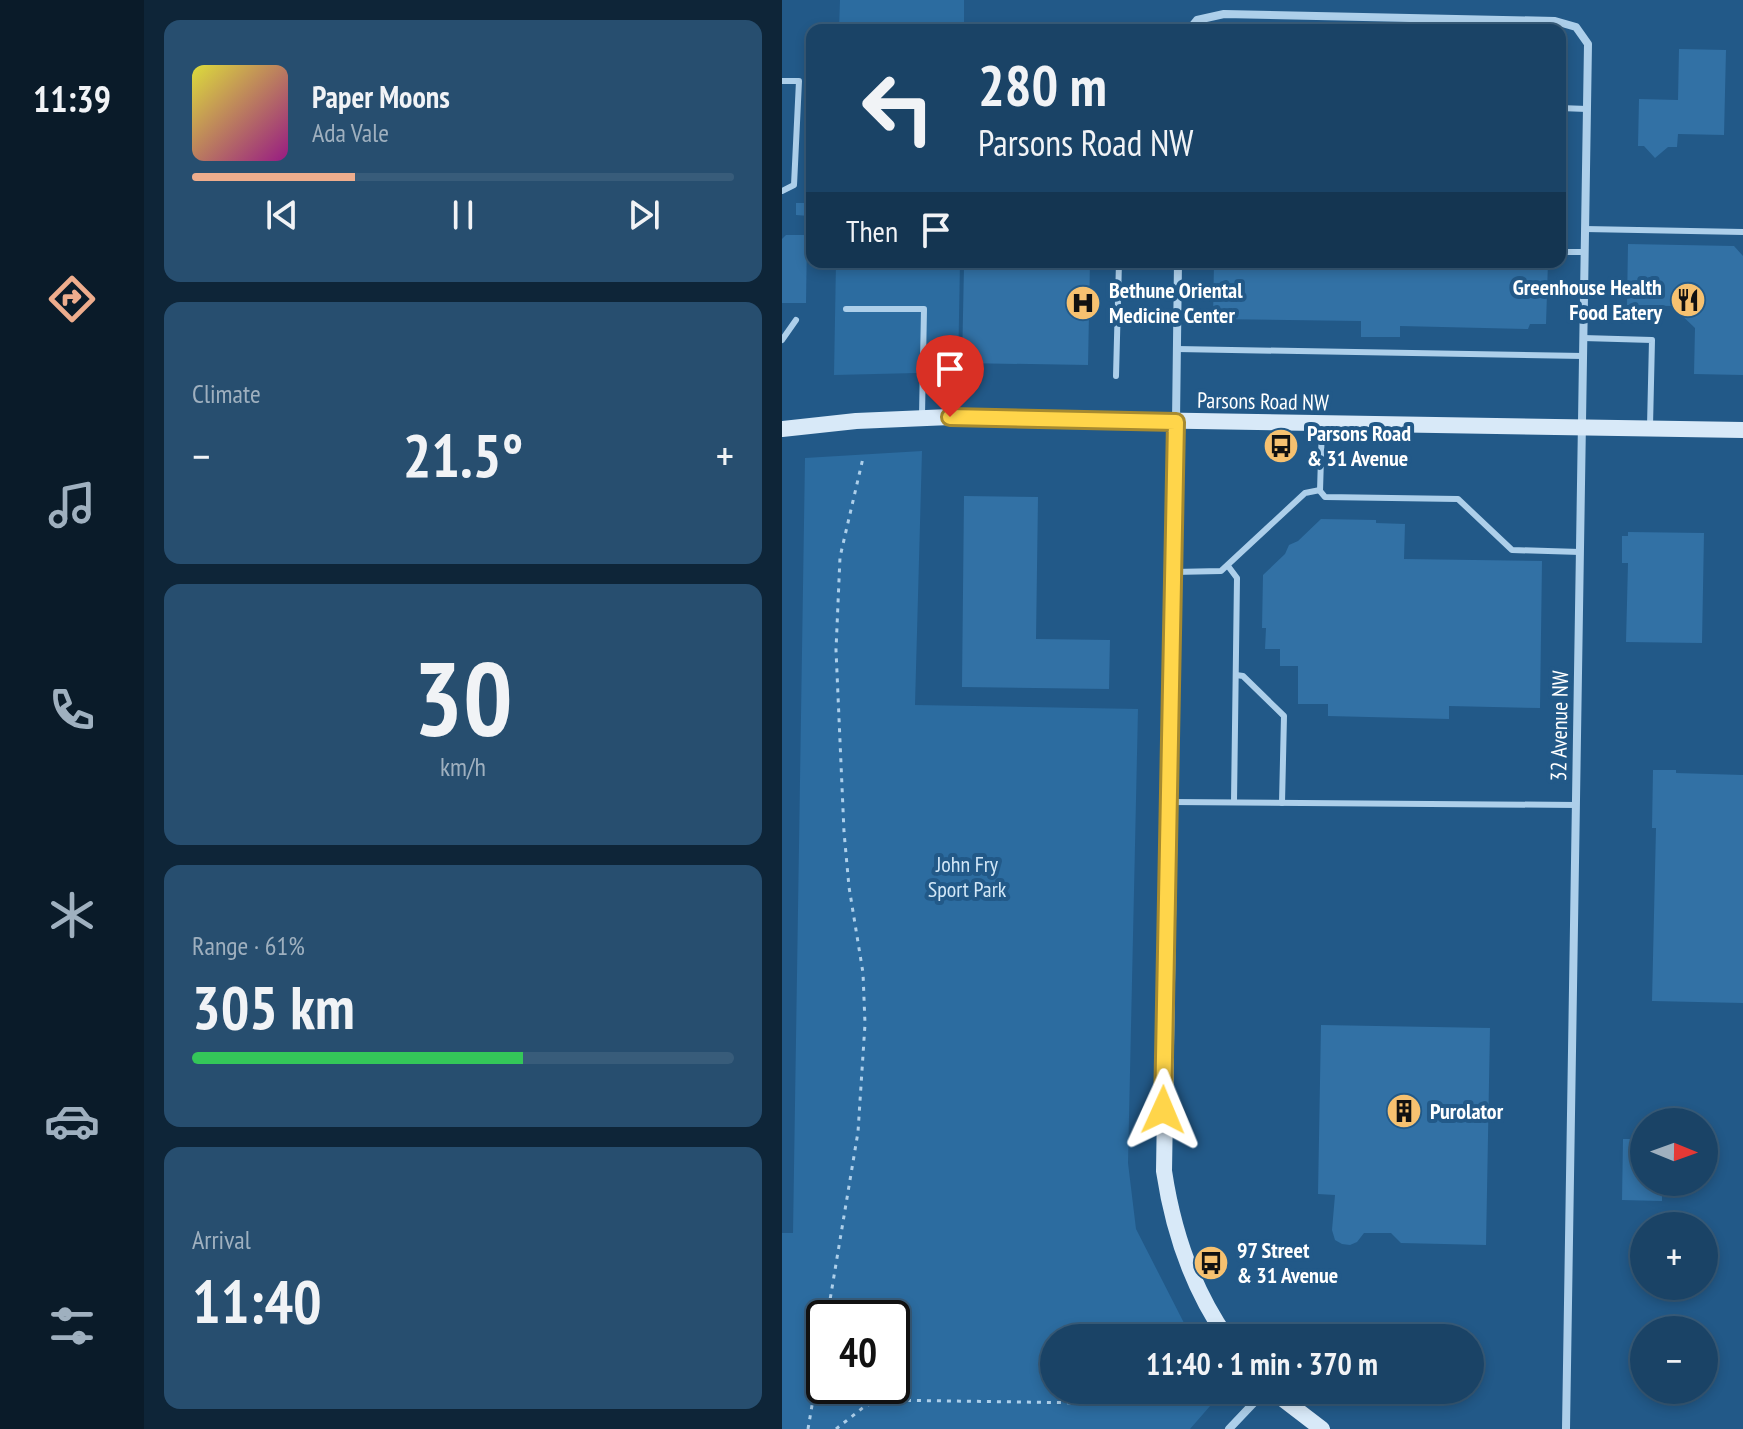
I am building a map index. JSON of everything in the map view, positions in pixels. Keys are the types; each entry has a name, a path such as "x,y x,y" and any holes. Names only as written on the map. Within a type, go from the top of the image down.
{"street":[{"path":"1194,24 1197,20 1224,14 1475,24"},
{"name":"32 Avenue NW","path":"1514,24 1555,21 1566,24"},
{"name":"32 Avenue NW","path":"1566,24 1576,27 1588,44 1566,1429"},
{"path":"1178,268 1164,1171 1175,1225 1192,1275 1203,1301 1218,1324"},
{"name":"Parsons Road NW","path":"782,429 922,418 1743,430"},
{"path":"1229,1429 1254,1404"},
{"path":"1287,1404 1322,1429"}],"lane":[{"path":"782,81 799,81 794,185 782,191"},
{"path":"1566,108 1587,109"},
{"path":"1585,229 1743,232"},
{"path":"1566,252 1584,252"},
{"path":"1116,376 1119,268"},
{"path":"846,309 924,309 922,418"},
{"path":"782,340 796,320"},
{"path":"1583,338 1652,340 1650,429"},
{"path":"1177,349 1583,356"},
{"path":"1322,424 1321,495 1330,498 1458,499 1512,550 1580,552"},
{"path":"1174,572 1216,572 1228,566 1305,493 1320,490"},
{"path":"1228,566 1237,578 1234,802"},
{"path":"1236,675 1243,676 1284,716 1282,803"},
{"path":"1169,802 1576,805"}],"path":[{"path":"830,1300 858,1132 865,1024 863,973 844,832 836,650 840,557 863,458"},
{"path":"836,1429 865,1406 882,1400 1040,1402"},
{"path":"808,1429 812,1404"}],"green space":[{"path":"840,0 964,0 964,24 839,24"},
{"path":"836,268 960,268 958,372 834,375"},
{"name":"John Fry Sport Park","path":"922,451 915,705 1138,709 1128,1163 1136,1229 1185,1324 1040,1324 1040,1404 1212,1404 1190,1429 782,1429 782,1233 793,1233 805,458"}],"building":[{"path":"1679,49 1726,50 1724,135 1678,134 1677,147 1668,147 1655,158 1644,146 1638,146 1639,99 1678,100"},
{"path":"796,203 806,203 806,216 796,215"},
{"path":"786,235 806,235 806,303 782,303 782,239"},
{"path":"1628,244 1734,246 1743,256 1743,375 1694,374 1695,328 1672,306 1627,305"},
{"path":"964,268 1090,268 1088,365 962,363"},
{"path":"1214,268 1548,268 1546,324 1530,324 1528,329 1400,326 1400,337 1361,337 1361,321 1213,319"},
{"path":"964,496 1038,497 1036,639 1110,640 1109,689 962,687"},
{"path":"1321,519 1405,524 1404,559 1542,561 1540,708 1449,706 1449,719 1328,716 1328,704 1298,704 1298,666 1280,666 1280,649 1265,649 1266,628 1262,628 1263,575 1285,554 1289,545 1298,541"},
{"path":"1628,532 1704,533 1702,643 1626,642 1628,563 1622,563 1622,536 1628,536"},
{"path":"1653,770 1743,775 1743,1003 1652,1001 1656,828 1652,828"},
{"name":"Purolator","path":"1321,1025 1490,1028 1486,1245 1401,1243 1391,1233 1364,1233 1350,1245 1335,1240 1332,1230 1335,1195 1318,1194"},
{"path":"1623,1139 1630,1139 1630,1196 1662,1196 1662,1201 1622,1200"}],"place":[{"name":"Greenhouse Health Food Eatery","path":"1688,300"},
{"name":"Bethune Oriental Medicine Center","path":"1083,303"},
{"name":"Parsons Road & 31 Avenue","path":"1281,446"},
{"name":"Purolator","path":"1404,1111"},
{"name":"97 Street & 31 Avenue","path":"1211,1263"}],"route":[{"path":"950,417 1176,422 1163,1110"}]}
